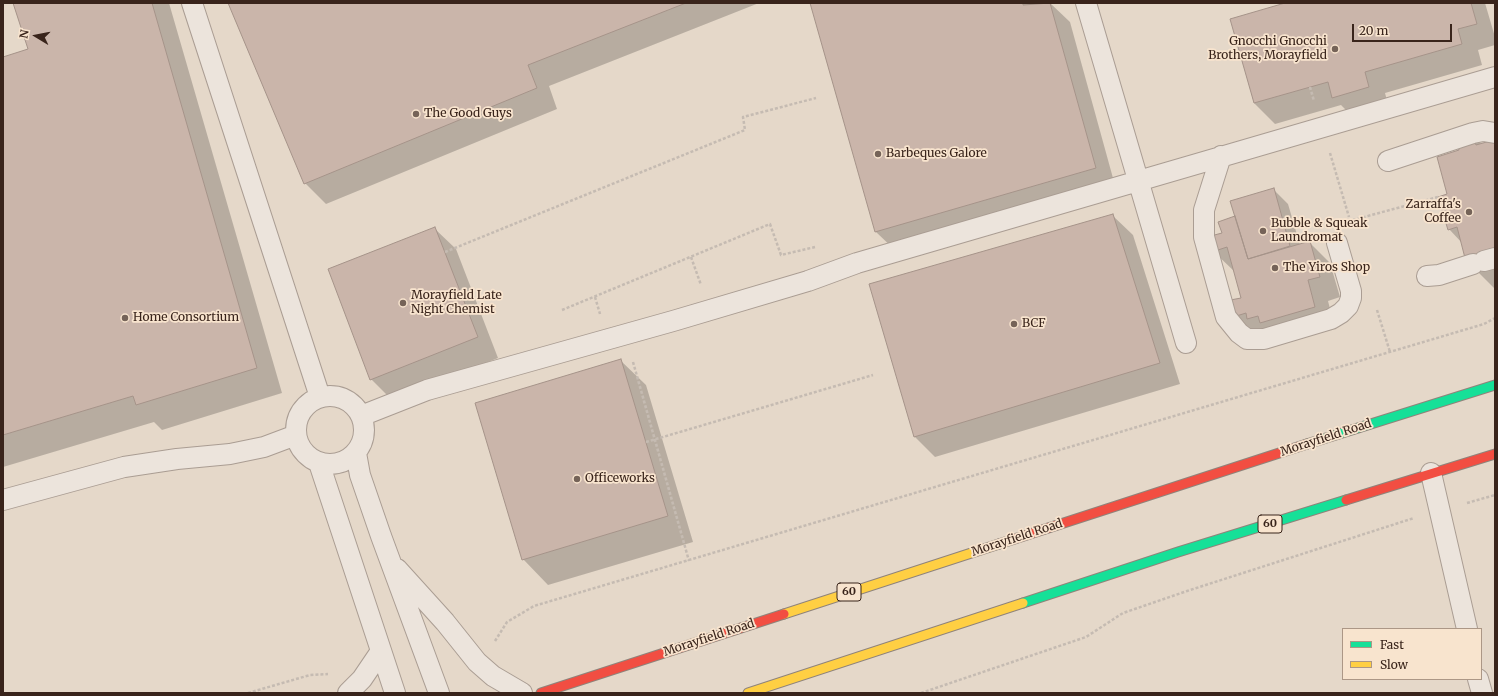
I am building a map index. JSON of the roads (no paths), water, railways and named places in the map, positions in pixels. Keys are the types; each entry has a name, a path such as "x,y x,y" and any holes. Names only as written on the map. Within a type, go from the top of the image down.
{"main road":[{"name":"Morayfield Road","path":"541,693 1494,384"},
{"name":"60","path":"748,693 1178,552 1495,454"}],"lane":[{"path":"192,3 320,397"},
{"path":"1086,3 1186,343"},
{"path":"361,416 427,390 673,321 808,281 857,263 1495,77"},
{"path":"1388,162 1473,133 1483,131 1495,133"},
{"path":"1221,156 1204,210 1204,237 1226,317 1247,340 1264,339 1332,319 1342,313 1348,306 1351,298 1337,242"},
{"path":"1427,276 1439,275 1484,261"},
{"path":"320,397 339,397 356,407 364,425 364,435 361,445 356,453 339,464 319,463 310,459 303,452 296,436 298,416 304,408 320,397"},
{"path":"3,500 124,467 176,459 230,454 264,447 296,436"},
{"path":"356,453 360,475 439,693"},
{"path":"319,463 394,693"},
{"path":"1431,474 1467,628"},
{"path":"390,561 445,622 477,662 493,676 522,693"},
{"path":"348,693 362,679 381,651"},
{"path":"1478,680 1482,693"}],"place":[{"name":"Gnocchi Gnocchi Brothers, Morayfield","path":"1335,49"},
{"name":"The Good Guys","path":"416,114"},
{"name":"Barbeques Galore","path":"878,154"},
{"name":"Zarraffa's Coffee","path":"1469,212"},
{"name":"Bubble & Squeak Laundromat","path":"1263,231"},
{"name":"The Yiros Shop","path":"1275,268"},
{"name":"Morayfield Late Night Chemist","path":"403,303"},
{"name":"Home Consortium","path":"125,318"},
{"name":"BCF","path":"1014,324"},
{"name":"Officeworks","path":"577,479"}]}
